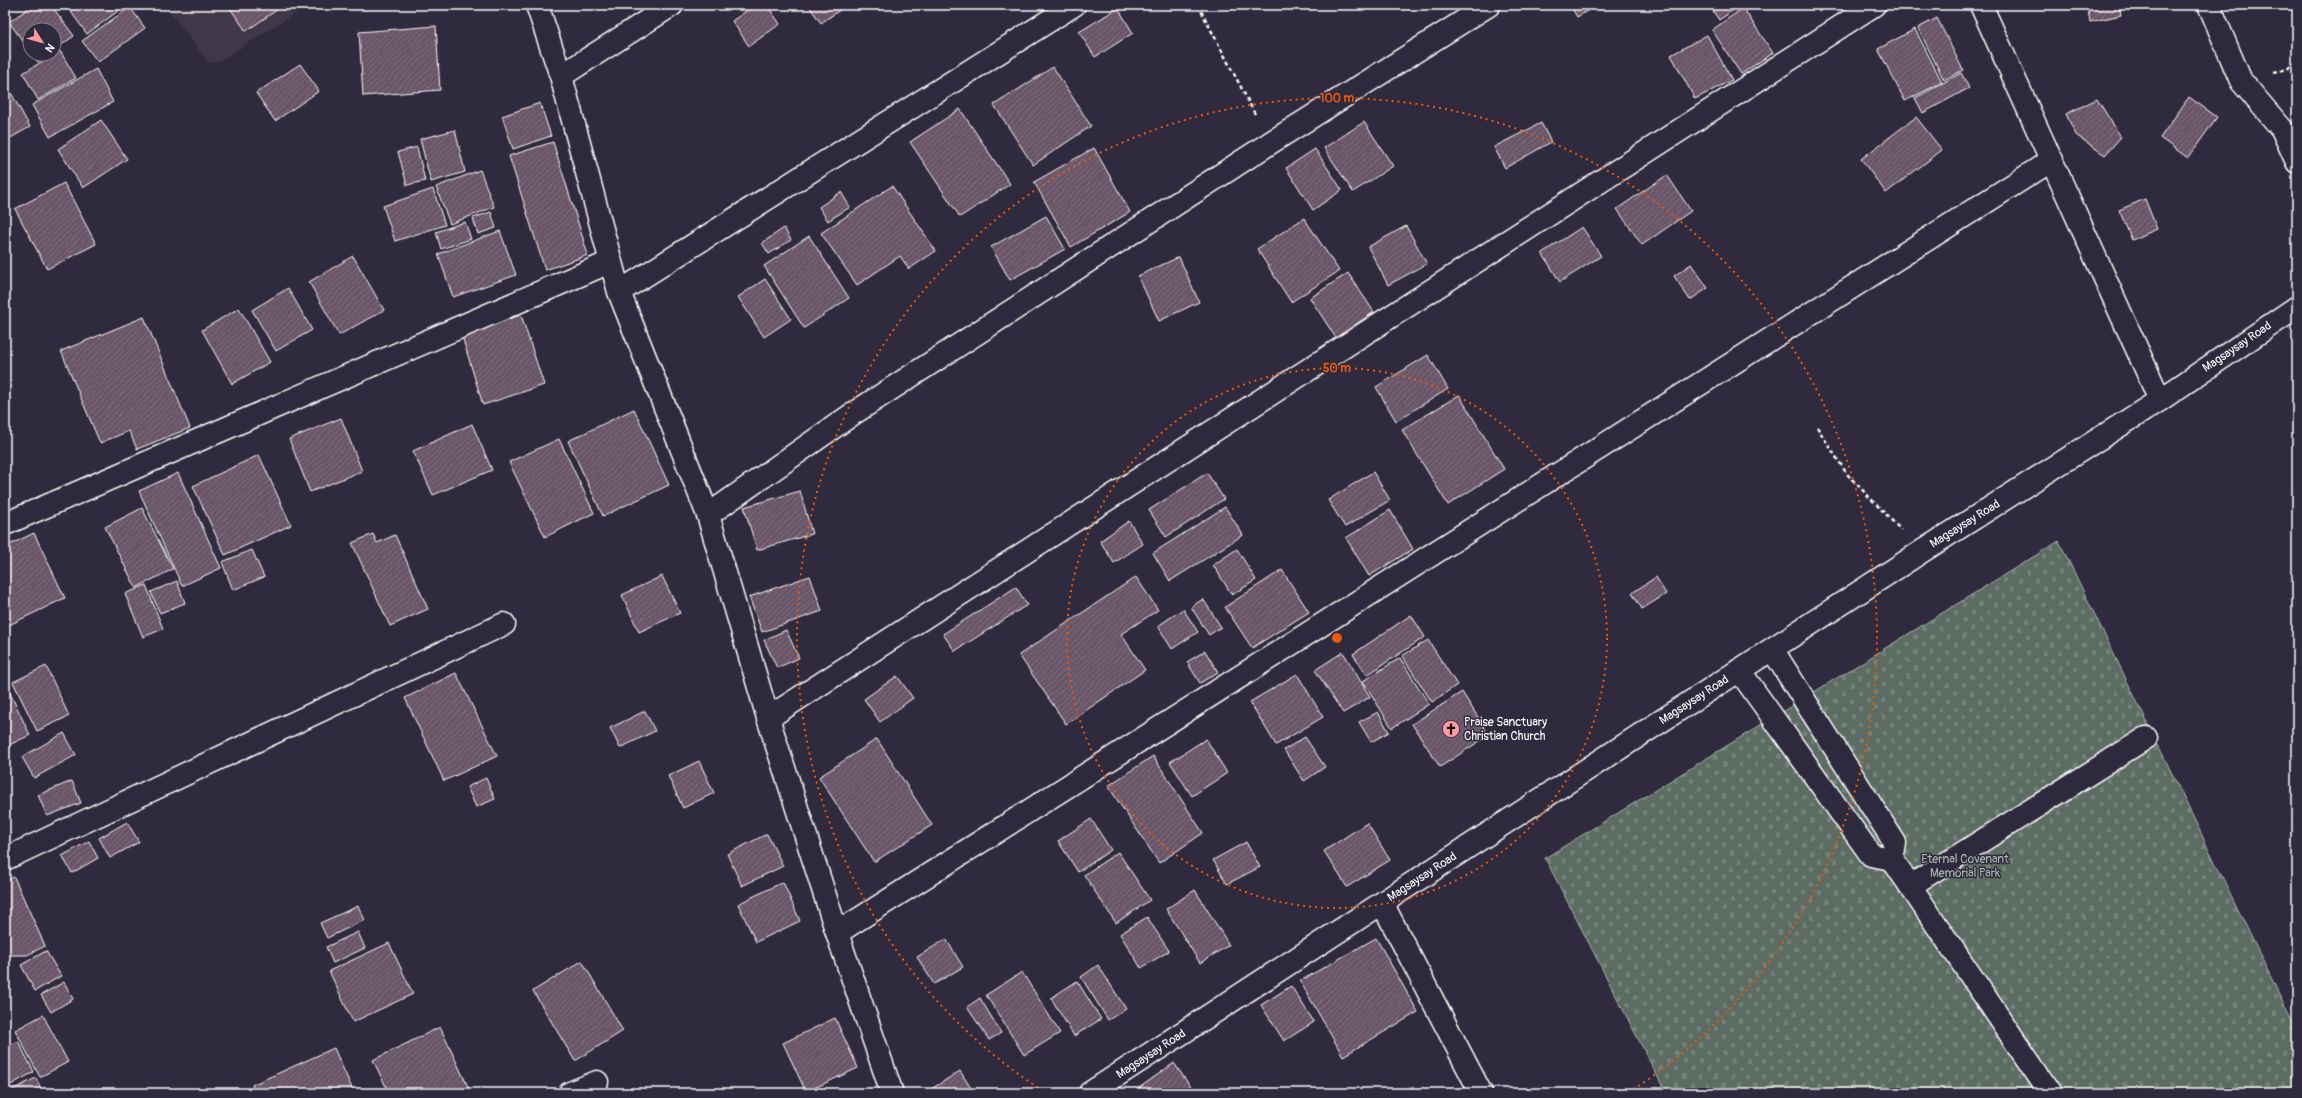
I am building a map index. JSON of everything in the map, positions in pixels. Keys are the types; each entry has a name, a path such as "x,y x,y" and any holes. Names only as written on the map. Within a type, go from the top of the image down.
{"street":[{"path":"537,5 561,76 619,292 708,515 768,718 837,933 892,1093"},
{"path":"561,76 672,5"},
{"path":"619,292 1074,5"},
{"path":"708,515 854,413 1270,143 1489,5"},
{"path":"768,718 1874,5"},
{"path":"1981,5 2160,400"},
{"path":"2209,5 2241,81 2282,129 2297,162"},
{"path":"837,933 2052,160"},
{"path":"5,524 610,262"},
{"name":"Magsaysay Road","path":"1090,1093 1924,550 2160,400 2297,307"},
{"path":"5,859 504,624"},
{"path":"1772,649 1894,843 1892,859 2050,1093"},
{"path":"1739,670 1871,855 1892,859"},
{"path":"1910,886 2146,738"},
{"path":"1382,903 1479,1092"},
{"path":"570,1093 597,1082"}],"path":[{"path":"1198,5 1270,143"},
{"path":"1817,427 1847,474 1911,541 1924,550"}],"shaded area":[{"path":"165,5 308,5 220,61 212,63 207,61"}],"green space":[{"name":"Eternal Covenant Memorial Park","path":"2059,541 2297,1031 2297,1093 1666,1093 1545,858"}],"building":[{"path":"33,5 51,5 74,36 62,44 62,22 22,22 22,40 9,22"},
{"path":"66,5 126,5 87,34"},
{"path":"228,5 284,5 246,31"},
{"path":"755,5 767,5 780,24 749,46 732,21"},
{"path":"808,5 847,5 821,23"},
{"path":"1570,5 1597,5 1577,17"},
{"path":"1709,5 1741,5 1719,20"},
{"path":"2087,5 2119,5 2121,15 2090,22"},
{"path":"130,7 145,28 98,62 82,41"},
{"path":"1118,8 1133,33 1095,57 1079,32"},
{"path":"1743,8 1773,53 1741,74 1712,30"},
{"path":"1937,18 1963,70 1944,80 1918,28"},
{"path":"436,26 440,90 363,96 359,32"},
{"path":"1915,29 1942,82 1905,101 1878,49"},
{"path":"1707,35 1732,80 1695,99 1671,55"},
{"path":"62,54 76,78 38,100 23,73 42,62 62,62"},
{"path":"300,64 319,91 275,121 256,93"},
{"path":"1053,67 1091,126 1033,165 994,105"},
{"path":"96,69 113,102 50,137 32,105"},
{"path":"1961,73 1969,88 1923,113 1915,98"},
{"path":"5,82 30,127 5,141"},
{"path":"2189,97 2217,117 2188,158 2160,138"},
{"path":"2097,99 2121,137 2105,155 2076,135 2066,114"},
{"path":"540,103 551,136 513,149 502,116"},
{"path":"960,109 1010,184 960,217 910,142"},
{"path":"1916,117 1942,150 1886,193 1861,159"},
{"path":"101,120 127,159 83,188 58,149"},
{"path":"1364,122 1393,166 1353,192 1324,148"},
{"path":"1541,123 1551,142 1505,168 1494,147"},
{"path":"455,130 465,172 431,182 420,139"},
{"path":"553,142 588,255 545,270 509,156"},
{"path":"417,147 425,181 407,185 398,152"},
{"path":"1094,148 1130,212 1071,247 1034,182"},
{"path":"1315,149 1342,190 1313,210 1286,168"},
{"path":"480,170 494,207 450,224 436,187"},
{"path":"1667,175 1691,211 1642,245 1617,209"},
{"path":"64,183 96,244 47,269 15,209"},
{"path":"892,186 936,251 909,269 900,256 857,285 821,233"},
{"path":"433,189 445,225 395,241 383,206"},
{"path":"841,192 850,207 828,221 819,207"},
{"path":"2145,199 2157,229 2132,240 2119,210"},
{"path":"491,212 496,228 478,234 473,218"},
{"path":"1046,216 1065,249 1010,280 991,247"},
{"path":"1304,218 1339,271 1291,302 1257,249"},
{"path":"465,222 471,239 441,249 436,232"},
{"path":"1406,226 1427,264 1388,285 1368,247"},
{"path":"1582,227 1601,256 1560,282 1542,253"},
{"path":"784,228 791,240 769,254 762,243"},
{"path":"500,231 516,275 453,297 438,254"},
{"path":"809,236 849,298 804,328 764,266"},
{"path":"353,256 384,310 339,335 309,282"},
{"path":"1179,257 1199,302 1159,321 1138,276"},
{"path":"1691,264 1708,288 1690,300 1674,276"},
{"path":"1348,273 1374,312 1336,338 1310,298"},
{"path":"765,279 791,319 764,337 738,297"},
{"path":"288,288 312,330 276,351 252,310"},
{"path":"239,308 270,362 232,384 202,330"},
{"path":"521,315 544,385 483,405 461,333"},
{"path":"144,317 190,428 137,449 129,431 100,443 61,351"},
{"path":"1428,355 1448,389 1396,421 1376,387"},
{"path":"1459,395 1504,469 1448,505 1402,430"},
{"path":"634,409 669,485 603,516 568,441"},
{"path":"341,418 362,471 310,492 289,439"},
{"path":"472,424 492,470 433,495 413,451"},
{"path":"559,439 594,513 545,537 509,462"},
{"path":"259,455 291,525 225,555 193,486"},
{"path":"1373,472 1390,500 1345,527 1328,500"},
{"path":"178,473 221,568 182,586 139,491"},
{"path":"1207,473 1224,499 1166,537 1149,510"},
{"path":"800,491 812,534 757,550 744,507"},
{"path":"1225,507 1243,535 1170,581 1153,553"},
{"path":"142,508 173,569 136,588 105,527"},
{"path":"1390,510 1413,549 1369,576 1346,538"},
{"path":"1129,521 1143,544 1114,563 1100,541"},
{"path":"34,533 65,598 5,627 5,547"},
{"path":"373,534 377,543 395,535 428,609 390,626 352,543"},
{"path":"1237,549 1256,580 1232,595 1213,565"},
{"path":"252,550 264,577 233,590 222,562"},
{"path":"1282,570 1309,612 1252,648 1225,607"},
{"path":"662,576 680,613 639,632 622,595"},
{"path":"810,576 822,611 762,632 749,597"},
{"path":"1136,577 1158,610 1121,634 1145,670 1066,724 1019,655"},
{"path":"1656,577 1666,594 1642,609 1632,593"},
{"path":"177,581 185,603 160,613 151,592"},
{"path":"146,585 163,629 143,637 125,594"},
{"path":"1016,587 1027,605 955,651 943,634"},
{"path":"1203,599 1221,627 1209,635 1191,607"},
{"path":"1183,609 1198,632 1172,649 1158,626"},
{"path":"1411,615 1425,637 1367,675 1353,654"},
{"path":"786,630 799,658 777,668 764,640"},
{"path":"1428,640 1457,685 1432,702 1402,656"},
{"path":"1205,651 1218,672 1200,683 1187,662"},
{"path":"1343,652 1370,697 1343,713 1315,670"},
{"path":"1400,658 1429,704 1392,728 1363,681"},
{"path":"46,666 69,716 37,731 13,682"},
{"path":"456,673 497,756 444,781 405,698"},
{"path":"1297,674 1323,717 1276,745 1250,702"},
{"path":"897,676 913,698 880,722 864,699"},
{"name":"Praise Sanctuary Christian Church","path":"1462,692 1489,735 1440,767 1412,724"},
{"path":"10,693 30,735 5,747 5,696"},
{"path":"645,711 655,731 620,748 610,728"},
{"path":"1378,712 1389,732 1371,742 1359,722"},
{"path":"64,733 76,755 34,778 22,757"},
{"path":"1305,737 1325,767 1304,781 1284,750"},
{"path":"877,739 932,825 874,862 819,777"},
{"path":"1206,739 1227,773 1192,796 1170,762"},
{"path":"1153,756 1203,833 1159,863 1108,786"},
{"path":"699,761 714,793 683,808 668,776"},
{"path":"486,778 495,799 476,807 467,787"},
{"path":"72,781 81,803 47,816 38,795"},
{"path":"1091,819 1111,850 1078,872 1058,841"},
{"path":"127,822 139,842 110,858 99,838"},
{"path":"1367,823 1390,860 1347,887 1324,851"},
{"path":"767,834 783,866 742,886 727,854"},
{"path":"89,841 98,858 72,873 62,856"},
{"path":"1246,842 1260,867 1227,884 1213,860"},
{"path":"1118,852 1150,900 1116,923 1084,875"},
{"path":"14,877 45,946 27,955 5,955 5,881"},
{"path":"783,882 800,921 756,942 738,904"},
{"path":"1195,890 1229,945 1200,963 1166,909"},
{"path":"358,906 365,920 327,938 320,923"},
{"path":"1147,917 1169,951 1141,968 1120,934"},
{"path":"358,932 365,948 333,963 326,947"},
{"path":"1376,938 1418,1012 1343,1056 1300,981"},
{"path":"946,939 963,967 934,984 917,957"},
{"path":"389,943 413,994 353,1022 329,971"},
{"path":"46,951 61,976 35,991 21,965"},
{"path":"582,961 623,1031 575,1061 533,991"},
{"path":"1098,965 1126,1009 1108,1020 1081,977"},
{"path":"1022,972 1060,1033 1024,1055 986,995"},
{"path":"1077,981 1101,1019 1074,1036 1051,998"},
{"path":"64,982 73,999 51,1012 41,995"},
{"path":"1291,986 1314,1022 1284,1041 1261,1005"},
{"path":"980,998 1001,1033 989,1040 967,1007"},
{"path":"43,1015 68,1062 40,1077 15,1030"},
{"path":"835,1018 858,1068 806,1092 783,1043"},
{"path":"440,1027 471,1093 389,1093 373,1060"},
{"path":"18,1041 34,1072 5,1088 5,1048"},
{"path":"334,1048 354,1093 255,1093 252,1085"},
{"path":"1174,1063 1195,1093 1132,1093"},
{"path":"960,1071 974,1093 925,1093"},
{"path":"36,1078 43,1093 6,1093"}],"place":[{"name":"Praise Sanctuary Christian Church","path":"1451,729"}]}
